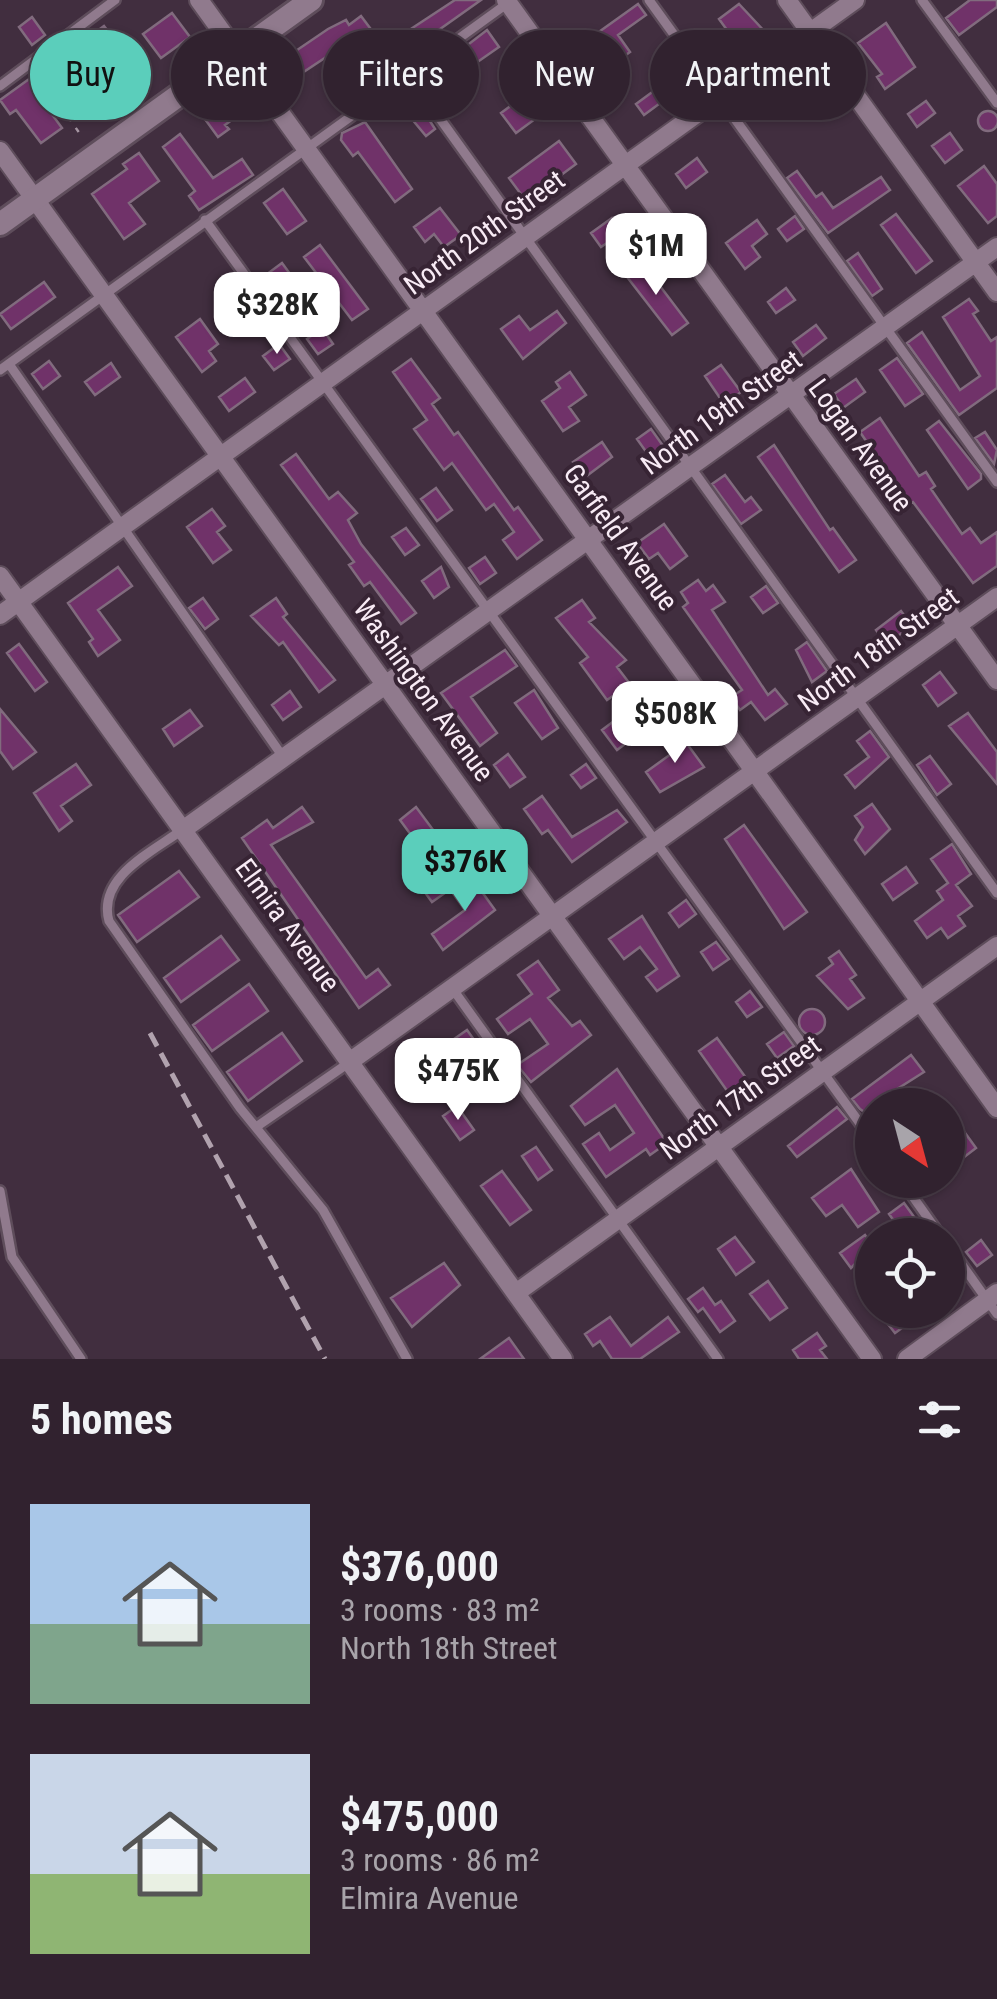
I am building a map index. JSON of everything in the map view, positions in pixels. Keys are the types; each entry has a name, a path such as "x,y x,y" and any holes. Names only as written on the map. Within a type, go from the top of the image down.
{"street":[{"name":"Garfield Avenue","path":"199,0 221,30"},
{"path":"269,30 311,0"},
{"path":"786,0 808,30"},
{"name":"North 20th Street","path":"813,30 854,0"},
{"name":"Logan Avenue","path":"509,1 997,680"},
{"path":"0,224 171,101"},
{"path":"866,110 997,292"},
{"name":"Garfield Avenue","path":"285,120 997,1108"},
{"name":"North 20th Street","path":"0,615 687,120"},
{"name":"Washington Avenue","path":"0,151 872,1359"},
{"name":"North 19th Street","path":"184,829 997,247"},
{"name":"Elmira Avenue","path":"0,576 352,1060 563,1359"},
{"name":"North 18th Street","path":"352,1060 997,597"},
{"name":"North 17th Street","path":"516,1292 997,946"},
{"path":"907,1359 994,1302"}],"lane":[{"path":"75,30 115,0"},
{"path":"650,0 672,30"},
{"path":"922,0 997,103"},
{"path":"471,30 509,1"},
{"path":"0,86 30,64"},
{"path":"283,757 5,367 102,292 349,120"},
{"path":"441,120 997,893"},
{"path":"737,120 997,482"},
{"path":"206,220 855,1116"},
{"path":"184,829 120,877 107,900 108,918 256,1128 331,1223 408,1359"},
{"path":"452,988 718,1359"},
{"path":"256,1128 352,1060"},
{"path":"0,1191 12,1257 81,1359"},
{"path":"965,1266 994,1302"}],"path":[{"path":"70,120 95,156"}],"building":[{"path":"455,0 481,0 439,30 409,30"},
{"path":"970,0 997,0 997,7 959,35 946,18"},
{"path":"638,4 646,15 625,30 602,30"},
{"path":"739,4 763,30 727,30 719,19"},
{"path":"172,13 185,30 171,30 171,51 161,58 151,45 149,30"},
{"path":"361,16 372,30 327,30 346,20 349,25"},
{"path":"32,17 41,30 30,30 30,42 19,27"},
{"path":"886,23 915,67 885,89 877,77 882,74 866,53 866,37"},
{"path":"487,30 499,47 479,61 479,36"},
{"path":"323,32 323,59 303,72 303,46"},
{"path":"30,78 30,120 56,120 62,128 41,143 16,110 10,114 0,100"},
{"path":"650,94 650,111 644,115 636,104"},
{"path":"926,101 935,113 917,127 908,114"},
{"path":"988,111 998,121 988,131 978,121"},
{"path":"206,120 232,120 225,125 229,129 218,137"},
{"path":"413,120 429,120 435,129 426,136"},
{"path":"506,120 534,120 516,133"},
{"path":"365,122 412,189 395,202 358,152 353,156 341,140 342,133"},
{"path":"950,133 962,150 945,163 932,146"},
{"path":"180,134 213,178 242,159 253,175 199,210 189,196 195,191 163,147"},
{"path":"559,141 576,164 526,201 509,178"},
{"path":"139,153 159,181 129,203 145,224 124,239 92,194 127,169 123,164"},
{"path":"697,158 707,172 686,188 676,174"},
{"path":"984,166 997,184 997,216 988,223 958,186"},
{"path":"797,171 816,197 822,193 833,208 881,177 890,190 828,233 787,178"},
{"path":"283,189 306,221 287,234 264,203"},
{"path":"440,208 461,235 444,247 434,234 425,242 414,227"},
{"path":"896,214 932,261 916,273 881,225"},
{"path":"795,216 804,229 787,241 778,229"},
{"path":"612,218 623,232 601,247 591,233"},
{"path":"757,220 767,234 752,246 760,257 745,269 726,243"},
{"path":"320,245 368,309 352,320 304,257"},
{"path":"858,253 882,289 872,296 847,261"},
{"path":"641,261 688,323 672,335 624,273"},
{"path":"282,263 293,278 273,292 263,277"},
{"path":"44,282 55,297 11,329 0,314"},
{"path":"241,284 266,321 251,332 220,299"},
{"path":"786,288 795,300 776,313 768,302"},
{"path":"969,299 978,311 973,314 991,341 997,337 997,388 959,415 907,343 922,332 960,390 980,376 943,317"},
{"path":"557,311 566,323 523,359 501,329 519,316 530,330"},
{"path":"200,319 218,344 209,351 216,361 202,372 176,337"},
{"path":"816,325 826,338 803,356 793,342"},
{"path":"322,328 333,344 318,354 307,339"},
{"path":"279,344 290,359 274,370 263,356"},
{"path":"897,358 923,394 905,406 880,370"},
{"path":"411,359 440,398 432,404 454,435 458,432 514,510 518,507 542,540 517,559 503,540 514,532 494,504 486,510 452,463 444,470 414,429 427,420 393,372"},
{"path":"49,361 60,376 43,389 32,374"},
{"path":"111,363 120,377 95,395 85,382"},
{"path":"721,365 741,392 724,404 705,376"},
{"path":"570,372 586,395 569,407 579,421 563,431 542,401 560,388 556,382"},
{"path":"245,378 255,392 229,411 219,397"},
{"path":"856,379 865,392 843,408 834,394"},
{"path":"880,418 919,476 926,472 935,486 931,489 962,534 970,528 981,543 997,532 997,566 973,583 913,502 909,504 860,432"},
{"path":"939,421 981,474 981,479 968,489 927,430"},
{"path":"651,429 666,450 652,460 637,439"},
{"path":"985,432 997,450 994,464 975,438"},
{"path":"602,442 612,457 584,478 573,462"},
{"path":"774,445 830,530 833,528 856,560 839,572 758,457"},
{"path":"296,454 329,499 338,492 357,513 348,520 361,544 416,613 401,624 370,582 364,586 349,565 354,562 281,465"},
{"path":"725,475 745,502 751,497 761,510 741,524 712,484"},
{"path":"436,488 452,510 437,521 421,499"},
{"path":"212,509 225,526 217,532 231,550 213,563 187,527"},
{"path":"664,524 687,556 670,569 658,553 649,559 637,543"},
{"path":"406,528 419,545 405,555 392,537"},
{"path":"485,557 496,573 480,584 469,568"},
{"path":"118,567 132,586 98,610 120,640 98,656 89,642 93,639 68,603"},
{"path":"441,567 449,587 434,598 422,581"},
{"path":"698,580 706,591 713,585 725,602 712,610 768,695 775,689 787,704 765,720 751,702 740,710 731,697 742,690 683,607 688,603 681,592"},
{"path":"766,586 778,603 763,613 751,597"},
{"path":"203,598 218,619 205,629 189,608"},
{"path":"276,598 287,614 283,617 335,680 319,692 283,642 279,645 251,616"},
{"path":"582,600 595,618 589,622 626,660 617,667 630,684 607,700 580,663 588,657 556,618"},
{"path":"901,611 912,626 886,644 876,630"},
{"path":"807,642 827,671 812,682 796,650"},
{"path":"19,644 47,682 35,691 7,653"},
{"path":"505,650 517,666 471,697 497,733 480,746 441,693"},
{"path":"940,672 956,693 938,706 923,685"},
{"path":"534,690 558,728 542,739 515,703"},
{"path":"290,691 301,707 283,720 272,705"},
{"path":"0,709 36,752 13,769 0,751"},
{"path":"190,710 202,726 174,746 163,729"},
{"path":"626,712 641,732 617,750 602,730"},
{"path":"968,713 997,752 997,784 949,726"},
{"path":"870,731 889,757 855,788 845,775 869,757 857,741"},
{"path":"682,737 704,767 660,792 646,772 671,754 667,748"},
{"path":"508,754 525,777 510,787 494,765"},
{"path":"930,756 951,784 937,795 917,765"},
{"path":"76,764 91,785 61,806 72,821 59,831 34,793"},
{"path":"586,764 596,778 581,788 571,775"},
{"path":"542,796 572,837 617,810 627,822 572,862 548,830 542,834 524,809"},
{"path":"872,804 890,829 865,854 855,840 863,827 855,816"},
{"path":"302,807 313,822 271,845 366,978 378,969 390,985 359,1008 242,838 267,820 273,828"},
{"path":"416,807 445,846 428,858 400,820"},
{"path":"744,825 807,912 784,929 725,839"},
{"path":"952,844 971,874 956,885 972,906 958,916 965,926 948,938 941,928 927,938 915,921 943,900 937,891 948,883 931,859"},
{"path":"906,867 917,883 893,900 882,884"},
{"path":"179,871 199,897 137,942 118,915"},
{"path":"441,872 452,888 432,902 421,887"},
{"path":"472,878 495,910 443,950 432,934 465,910 452,892"},
{"path":"686,900 696,914 679,927 669,913"},
{"path":"642,916 679,976 657,991 646,977 657,969 640,947 624,959 609,939"},
{"path":"221,936 239,960 181,1002 164,978"},
{"path":"716,942 729,959 713,970 701,952"},
{"path":"839,951 856,975 850,979 864,998 848,1009 817,976 833,964 829,958"},
{"path":"538,961 559,990 548,998 572,1026 580,1021 591,1035 531,1082 517,1065 548,1044 530,1019 508,1034 497,1019 532,994 518,975"},
{"path":"249,984 268,1011 212,1051 193,1025"},
{"path":"750,991 762,1007 747,1017 736,1002"},
{"path":"812,1009 821,1013 825,1022 821,1031 812,1035 803,1031 799,1022 803,1013"},
{"path":"467,1030 477,1044 416,1084 403,1066 440,1040 444,1046"},
{"path":"784,1032 794,1046 777,1058 767,1044"},
{"path":"282,1033 302,1061 248,1101 227,1072"},
{"path":"717,1038 754,1089 735,1102 699,1051"},
{"path":"911,1055 924,1072 899,1088 867,1088"},
{"path":"617,1069 667,1143 650,1155 646,1149 606,1177 583,1144 599,1133 610,1150 634,1133 615,1105 585,1125 571,1106"},
{"path":"496,1070 512,1086 494,1098 482,1081"},
{"path":"457,1106 474,1130 460,1140 443,1116"},
{"path":"837,1107 847,1119 797,1157 788,1146"},
{"path":"965,1133 976,1148 965,1156"},
{"path":"536,1147 552,1170 538,1180 522,1156"},
{"path":"851,1169 855,1175 855,1198 870,1198 879,1212 871,1218 855,1218 855,1223 842,1205 826,1216 812,1198"},
{"path":"502,1171 531,1210 510,1225 481,1186"},
{"path":"904,1203 915,1218 892,1218 889,1214"},
{"path":"735,1237 754,1262 736,1275 718,1249"},
{"path":"981,1240 992,1255 977,1266 966,1252"},
{"path":"855,1242 855,1264 851,1268 840,1253"},
{"path":"444,1263 460,1285 412,1327 391,1298"},
{"path":"768,1281 787,1308 770,1320 750,1294"},
{"path":"703,1288 715,1305 721,1301 735,1321 720,1332 703,1308 698,1312 688,1299"},
{"path":"610,1317 631,1346 668,1317 679,1332 640,1359 612,1359 600,1341 593,1346 585,1334"},
{"path":"817,1333 826,1346 820,1350 827,1359 799,1359 793,1350"},
{"path":"509,1338 524,1359 480,1359"}],"railway":[{"path":"150,1033 325,1359"}]}
